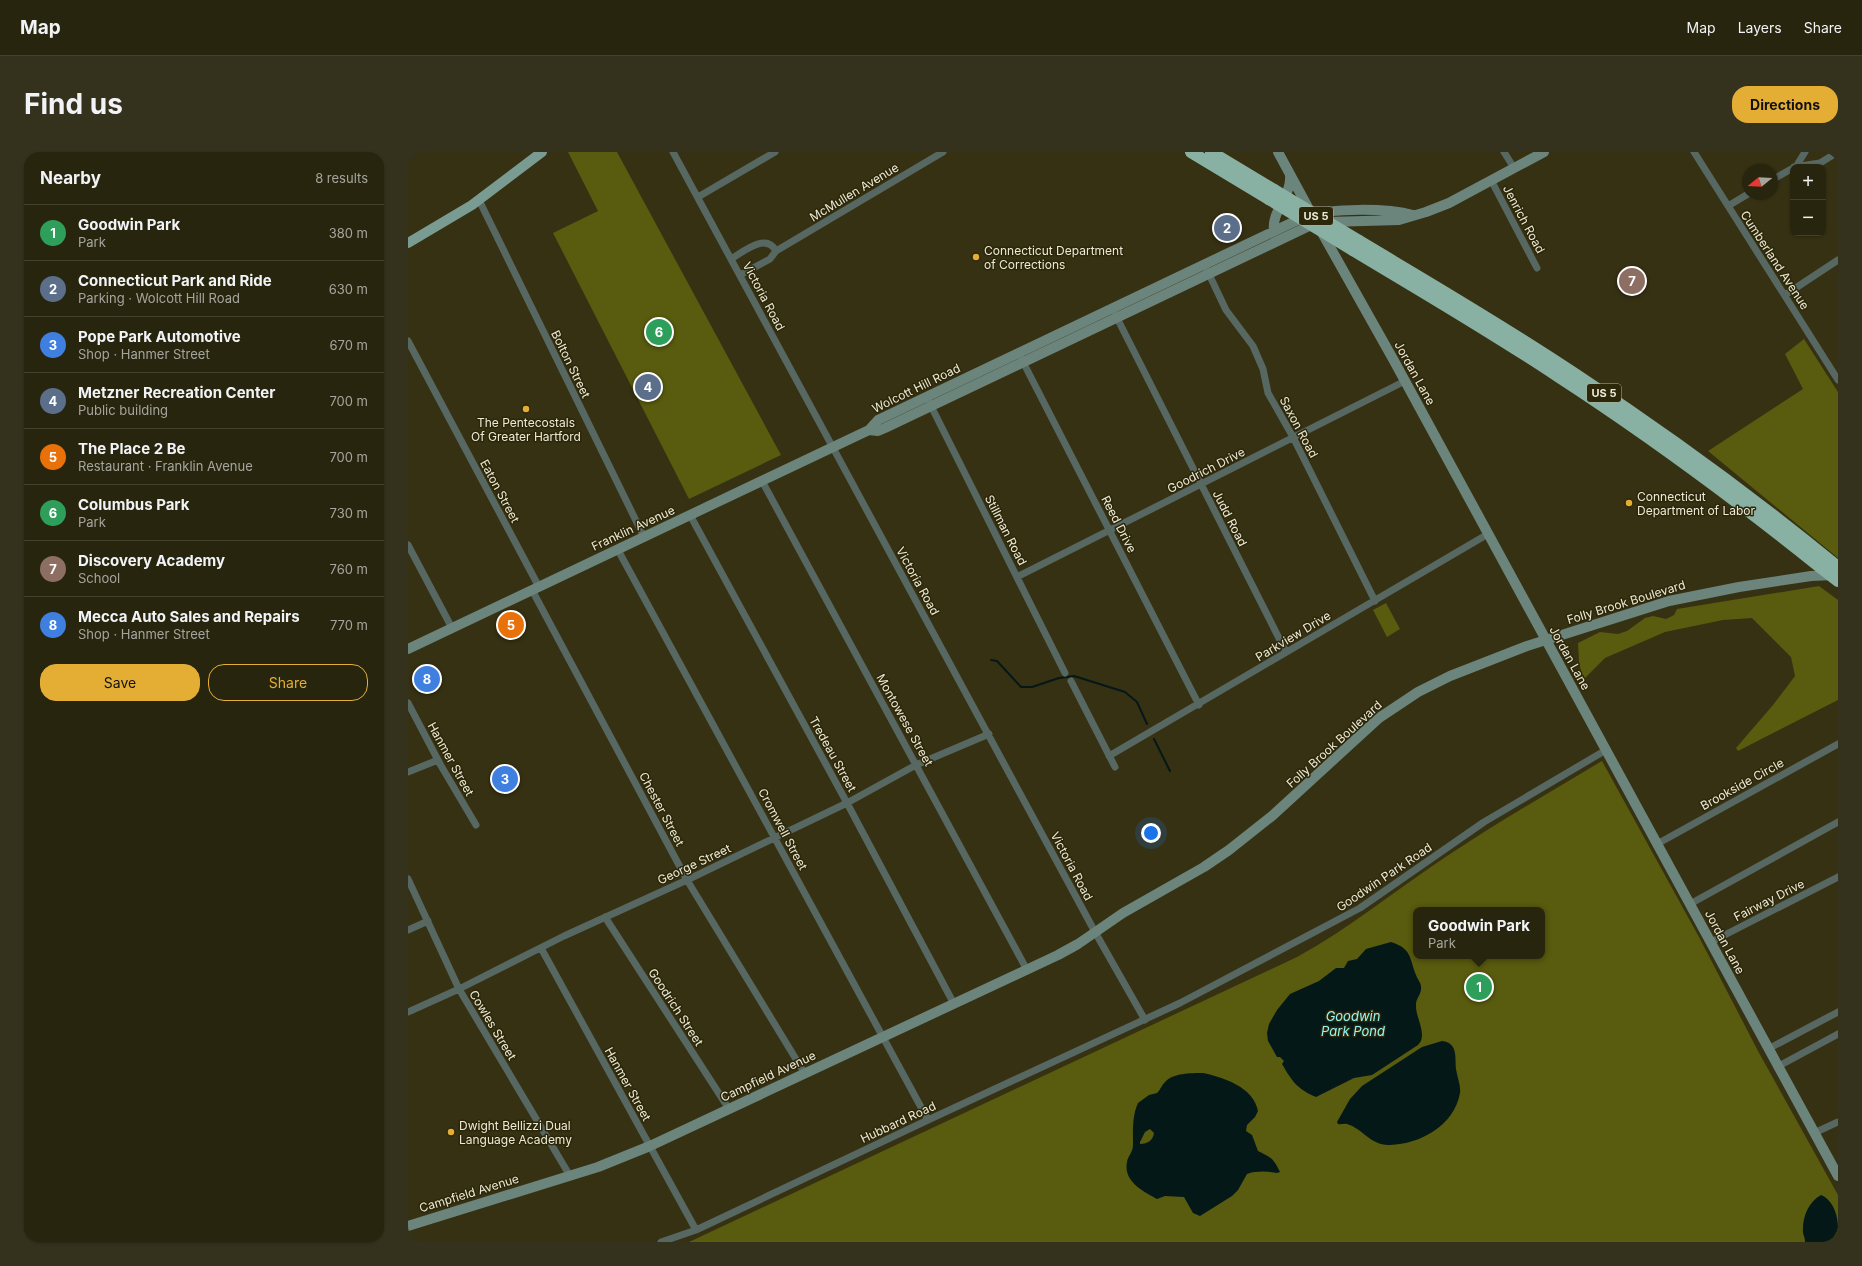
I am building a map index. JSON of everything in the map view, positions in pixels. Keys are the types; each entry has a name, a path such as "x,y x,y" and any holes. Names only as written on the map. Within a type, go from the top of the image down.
{"highway":[{"name":"US 5","path":"1191,152 1271,194 1356,245 1502,327 1604,393 1733,485 1838,569"},
{"name":"US 5","path":"1211,152 1271,194"},
{"name":"US 5","path":"1356,245 1595,401 1729,496 1838,581"}],"main road":[{"path":"408,243 447,221 479,200 542,152"},
{"name":"Jordan Lane","path":"1278,152 1405,381 1711,942 1777,1067 1838,1176"},
{"name":"Wolcott Hill Road","path":"869,430 876,421 1274,231 1312,215 1323,212 1385,215 1399,220 1439,207 1544,152"},
{"path":"1274,231 1274,222 1289,188 1289,173"},
{"name":"Wolcott Hill Road","path":"869,430 881,430 1306,228 1317,224 1362,221 1385,215"},
{"path":"1338,262 1338,249 1344,235 1352,226 1362,221"},
{"name":"Franklin Avenue","path":"408,649 869,430"},
{"name":"Folly Brook Boulevard","path":"1123,913 1204,867 1248,836 1272,816 1379,718 1418,692 1476,665 1652,605 1691,596 1838,569"},
{"name":"Campfield Avenue","path":"408,1226 598,1167 650,1146 1027,970 1078,944 1123,913"}],"street":[{"name":"Victoria Road","path":"674,152 1095,932 1145,1020"},
{"path":"698,197 774,152"},
{"name":"McMullen Avenue","path":"740,275 770,259 776,251 943,152"},
{"path":"1504,152 1514,168"},
{"name":"Cumberland Avenue","path":"1694,152 1838,380"},
{"path":"1797,164 1805,152"},
{"path":"1814,164 1820,163 1838,152"},
{"path":"1778,177 1790,170"},
{"name":"Jenrich Road","path":"1491,180 1537,268"},
{"path":"1728,206 1742,198"},
{"name":"Bolton Street","path":"479,200 644,537"},
{"path":"731,259 756,245 766,242 773,245 776,251"},
{"path":"1785,294 1838,260"},
{"name":"Saxon Road","path":"1205,264 1226,310 1253,346 1263,369 1268,393 1294,437 1375,601"},
{"name":"Judd Road","path":"1112,308 1286,652"},
{"name":"Eaton Street","path":"408,341 535,589"},
{"name":"Reed Drive","path":"1019,353 1199,705"},
{"name":"Goodrich Drive","path":"1017,577 1405,381"},
{"name":"Stillman Road","path":"927,397 1065,673"},
{"name":"Montowese Street","path":"762,481 1027,970"},
{"name":"Tredeau Street","path":"690,515 847,803 954,1004"},
{"name":"Parkview Drive","path":"1109,756 1199,705 1286,652 1488,534"},
{"path":"408,545 452,628"},
{"name":"Cromwell Street","path":"618,550 928,1120"},
{"name":"Chester Street","path":"535,589 687,880 805,1074"},
{"path":"1071,681 1115,767"},
{"name":"Hanmer Street","path":"408,703 438,760 476,825"},
{"name":"George Street","path":"408,1012 847,803 916,765 989,734"},
{"name":"Brookside Circle","path":"1657,844 1838,744"},
{"name":"Goodwin Park Road","path":"1145,1020 1180,1004 1360,908 1484,822 1606,750"},
{"path":"408,772 438,760"},
{"path":"1690,904 1838,822"},
{"name":"Fairway Drive","path":"1711,942 1838,877"},
{"name":"Cowles Street","path":"408,879 459,989 570,1176"},
{"name":"Goodrich Street","path":"605,917 729,1109"},
{"path":"408,930 428,921"},
{"name":"Hanmer Street","path":"541,948 696,1230"},
{"path":"1768,1049 1838,1012"},
{"name":"Hubbard Road","path":"661,1242 696,1230 928,1120 1145,1020"},
{"path":"1777,1067 1838,1034"},
{"path":"1814,1133 1838,1122"}],"shaded area":[{"path":"568,152 617,152 781,455 689,499 553,233 598,211"},
{"path":"1804,339 1838,392 1838,558 1708,451 1803,389 1785,354"},
{"path":"1819,586 1838,600 1838,700 1738,751 1736,748 1773,705 1795,676 1791,657 1752,618 1723,620 1665,632 1605,658 1583,680 1579,662 1578,643 1600,632 1618,634 1627,631 1645,618 1653,616 1666,619 1674,615 1677,609"},
{"path":"1386,603 1400,629 1387,637 1373,610"},
{"path":"1602,761 1699,937 1758,1051 1838,1195 1838,1242 689,1242 1297,957 1336,934 1466,843"}],"water":[{"name":"Goodwin Park Pond","path":"1391,942 1403,948 1409,954 1421,985 1421,991 1417,1000 1416,1009 1422,1032 1421,1041 1418,1045 1372,1075 1354,1078 1316,1097 1309,1094 1296,1084 1282,1064 1284,1061 1280,1057 1277,1057 1268,1041 1267,1033 1269,1024 1277,1010 1290,994 1319,981 1336,968 1344,968 1348,961 1357,959 1366,949"},
{"name":"Goodwin Park Pond","path":"1442,1041 1451,1045 1455,1051 1456,1069 1460,1087 1460,1093 1456,1105 1451,1115 1443,1124 1424,1137 1413,1141 1401,1144 1383,1145 1372,1140 1352,1126 1338,1124 1337,1122 1350,1099 1362,1086 1422,1047"},
{"path":"1203,1073 1228,1080 1244,1089 1250,1096 1258,1111 1255,1117 1247,1125 1246,1131 1252,1135 1258,1151 1272,1159 1280,1172 1258,1172 1247,1174 1238,1190 1232,1196 1200,1216 1193,1213 1184,1197 1165,1196 1157,1199 1146,1193 1131,1181 1128,1175 1127,1162 1133,1147 1134,1118 1138,1103 1149,1095 1157,1093 1168,1079 1182,1074","holes":["1150,1129 1154,1133 1153,1138 1150,1141 1140,1144 1145,1132"]},
{"path":"1821,1195 1832,1204 1837,1218 1838,1228 1830,1242 1805,1242 1803,1227 1805,1216 1809,1206"}],"waterway":[{"path":"991,660 997,661 1021,687 1032,687 1059,678 1074,676 1125,692 1137,702 1147,724"},
{"path":"1154,739 1170,771"}],"place":[{"name":"Connecticut Park and Ride","path":"1227,228"},
{"name":"Connecticut Department of Corrections","path":"976,257"},
{"name":"Discovery Academy","path":"1632,281"},
{"name":"Columbus Park","path":"659,332"},
{"name":"Metzner Recreation Center","path":"648,387"},
{"name":"The Pentecostals Of Greater Hartford","path":"526,409"},
{"name":"Connecticut Department of Labor","path":"1629,503"},
{"name":"The Place 2 Be","path":"511,625"},
{"name":"Mecca Auto Sales and Repairs","path":"427,679"},
{"name":"Pope Park Automotive","path":"505,779"},
{"name":"Goodwin Park","path":"1479,987"},
{"name":"Dwight Bellizzi Dual Language Academy","path":"451,1132"}]}
